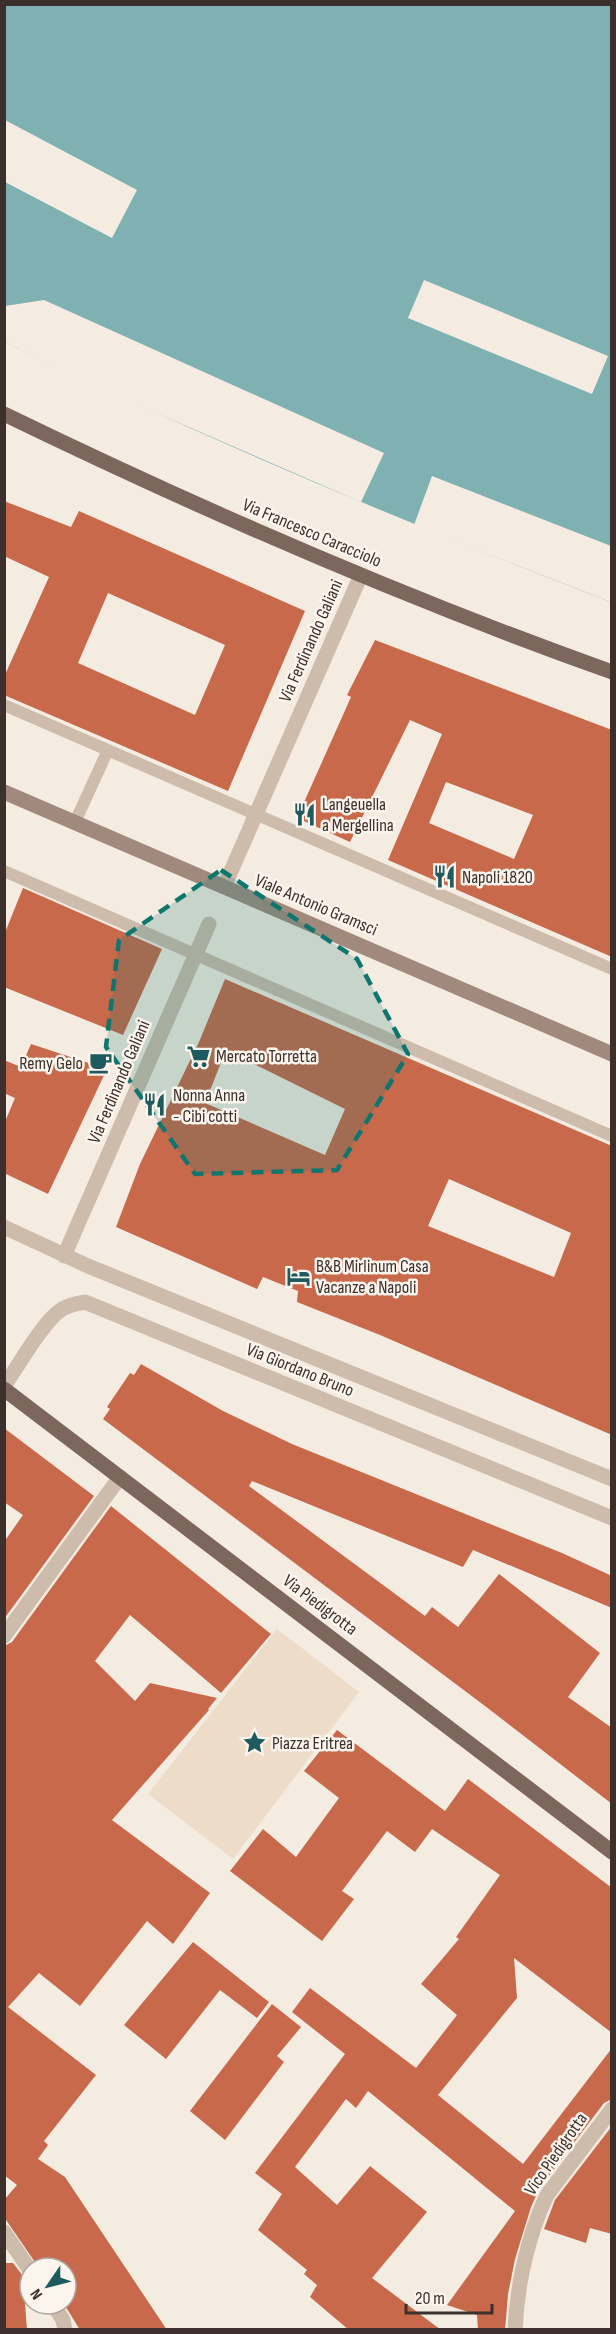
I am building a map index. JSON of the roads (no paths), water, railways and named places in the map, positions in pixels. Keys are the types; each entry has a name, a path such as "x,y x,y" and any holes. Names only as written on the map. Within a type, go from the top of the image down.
{"main road":[{"name":"Via Francesco Caracciolo","path":"4,414 169,492 361,575 612,672"},
{"name":"Via Piedigrotta","path":"4,1387 612,1852"}],"street":[{"name":"Via Ferdinando Galiani","path":"224,887 361,575"},
{"name":"Viale Antonio Gramsci","path":"4,792 612,1054"},
{"name":"Via Ferdinando Galiani","path":"64,1256 208,924"},
{"path":"4,1227 64,1256 612,1479"},
{"name":"Via Giordano Bruno","path":"4,1387 49,1321 59,1311 85,1302 612,1518"},
{"path":"4,1636 120,1477"},
{"name":"Vico Piedigrotta","path":"515,2330 525,2262 535,2222 542,2206 547,2195 612,2109"},
{"path":"4,2232 20,2256"}],"lane":[{"path":"4,705 612,969"},
{"path":"75,822 108,750"},
{"path":"4,871 612,1136"}],"water":[{"path":"4,5 611,5 611,602 458,542 230,446 5,342"}],"place":[{"name":"Langeuella a Mergellina","path":"304,814"},
{"name":"Napoli 1820","path":"444,877"},
{"name":"Mercato Torretta","path":"198,1056"},
{"name":"Remy Gelo","path":"101,1063"},
{"name":"Nonna Anna - Cibi cotti","path":"155,1105"},
{"name":"B&B Mirlinum Casa Vacanze a Napoli","path":"298,1276"},
{"name":"Piazza Eritrea","path":"254,1743"}]}
